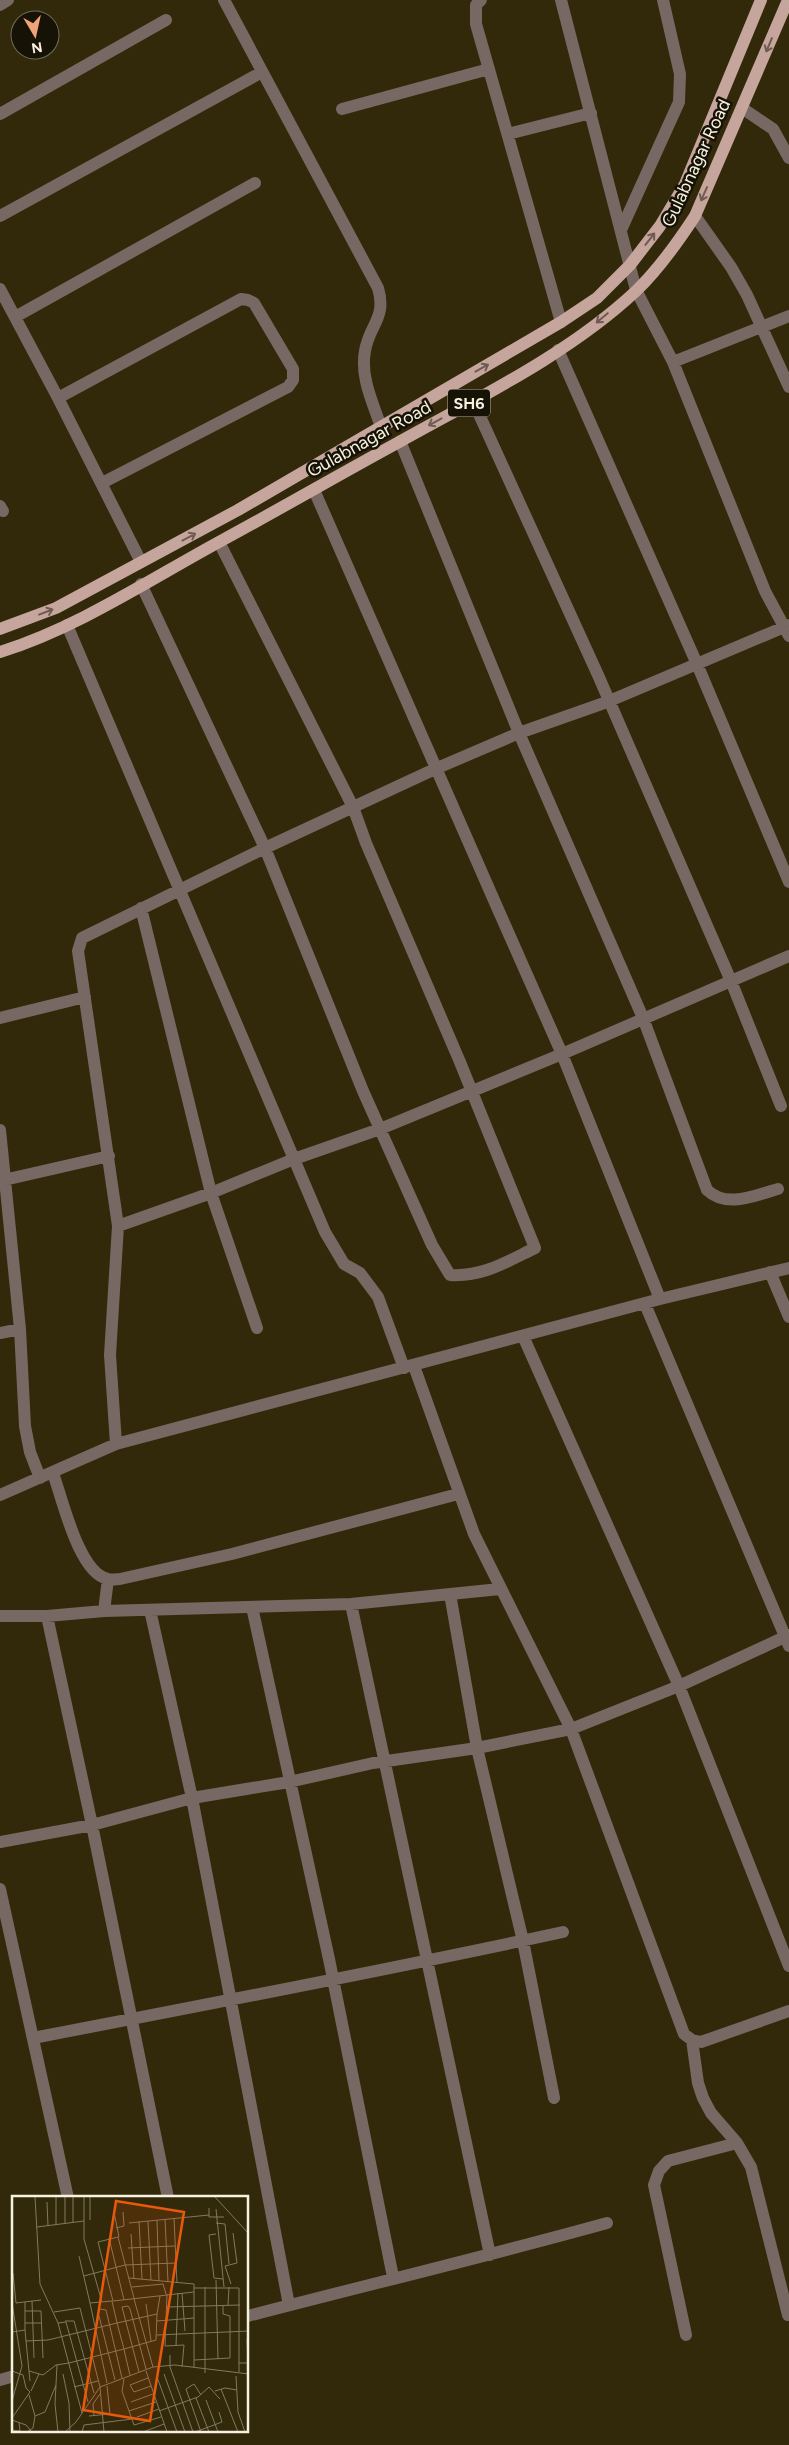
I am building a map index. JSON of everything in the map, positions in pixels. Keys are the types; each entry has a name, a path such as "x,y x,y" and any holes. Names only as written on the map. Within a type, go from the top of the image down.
{"main road":[{"name":"Gulabnagar Road","path":"0,629 56,608 238,510 561,322 597,298 630,265 660,226 685,184 761,0"},
{"name":"Gulabnagar Road","path":"0,652 29,643 67,625 314,490 473,401 558,350 596,324 636,290 674,248 695,216 788,0"}],"street":[{"path":"0,4 8,0"},
{"path":"224,0 378,288 382,301 380,314 365,348 363,362 365,380 381,427"},
{"path":"481,0 476,5 475,14 561,322"},
{"path":"116,1444 110,1356 118,1226 78,951 82,938 265,848 519,733 608,702 697,664 788,629 765,591 673,362 636,290 561,0"},
{"path":"621,230 679,102 680,74 663,0"},
{"path":"0,114 166,20"},
{"path":"342,109 489,69"},
{"path":"0,216 262,72"},
{"path":"742,108 773,129 789,158"},
{"path":"508,134 590,114"},
{"path":"15,317 255,183"},
{"path":"695,216 731,267 763,327 789,387"},
{"path":"0,289 102,483 141,562"},
{"path":"58,398 241,299 254,303 293,369 293,380 288,387 102,483"},
{"path":"673,362 789,316"},
{"path":"558,350 697,664 789,882"},
{"path":"473,401 598,676 731,981 781,1106"},
{"path":"400,441 519,733 643,1018 707,1190 716,1198 730,1201 778,1189"},
{"path":"314,490 435,770 562,1054 660,1300"},
{"path":"141,584 265,848 363,1091 432,1245 450,1275 478,1274 535,1248 366,844 354,807 219,542"},
{"path":"67,625 178,890 325,1232 344,1264 360,1273 378,1297 409,1367 474,1534 571,1729 684,2034 692,2040 701,2042 789,2011"},
{"path":"141,908 211,1193 257,1328"},
{"path":"118,1226 211,1193 294,1159 380,1129 562,1054 789,956"},
{"path":"0,1018 85,997"},
{"path":"0,1130 2,1181 20,1329 25,1426 30,1452 40,1478"},
{"path":"2,1181 108,1156"},
{"path":"0,1495 116,1444 660,1300 789,1268"},
{"path":"770,1272 789,1317"},
{"path":"0,1842 92,1825 192,1798 289,1782 384,1761 477,1748 571,1729 679,1686 788,1639 646,1304"},
{"path":"0,1333 20,1329"},
{"path":"523,1336 679,1686 789,1966"},
{"path":"53,1473 82,1556 92,1568 108,1579 232,1554 458,1494"},
{"path":"104,1611 108,1579"},
{"path":"0,1616 47,1616 104,1611 351,1604 500,1588"},
{"path":"450,1594 477,1748 523,1941 554,2098"},
{"path":"351,1604 429,1961 490,2256"},
{"path":"252,1607 333,1981 393,2277"},
{"path":"150,1610 192,1798 289,2305"},
{"path":"47,1616 92,1825 168,2196"},
{"path":"0,1890 68,2196"},
{"path":"33,2038 231,1998 333,1981 563,1932"},
{"path":"692,2040 698,2083 703,2098 711,2113 736,2143 751,2167 788,2315"},
{"path":"686,2335 654,2185 656,2178 668,2161 736,2143"},
{"path":"249,2316 393,2277 490,2256 607,2223"}]}
